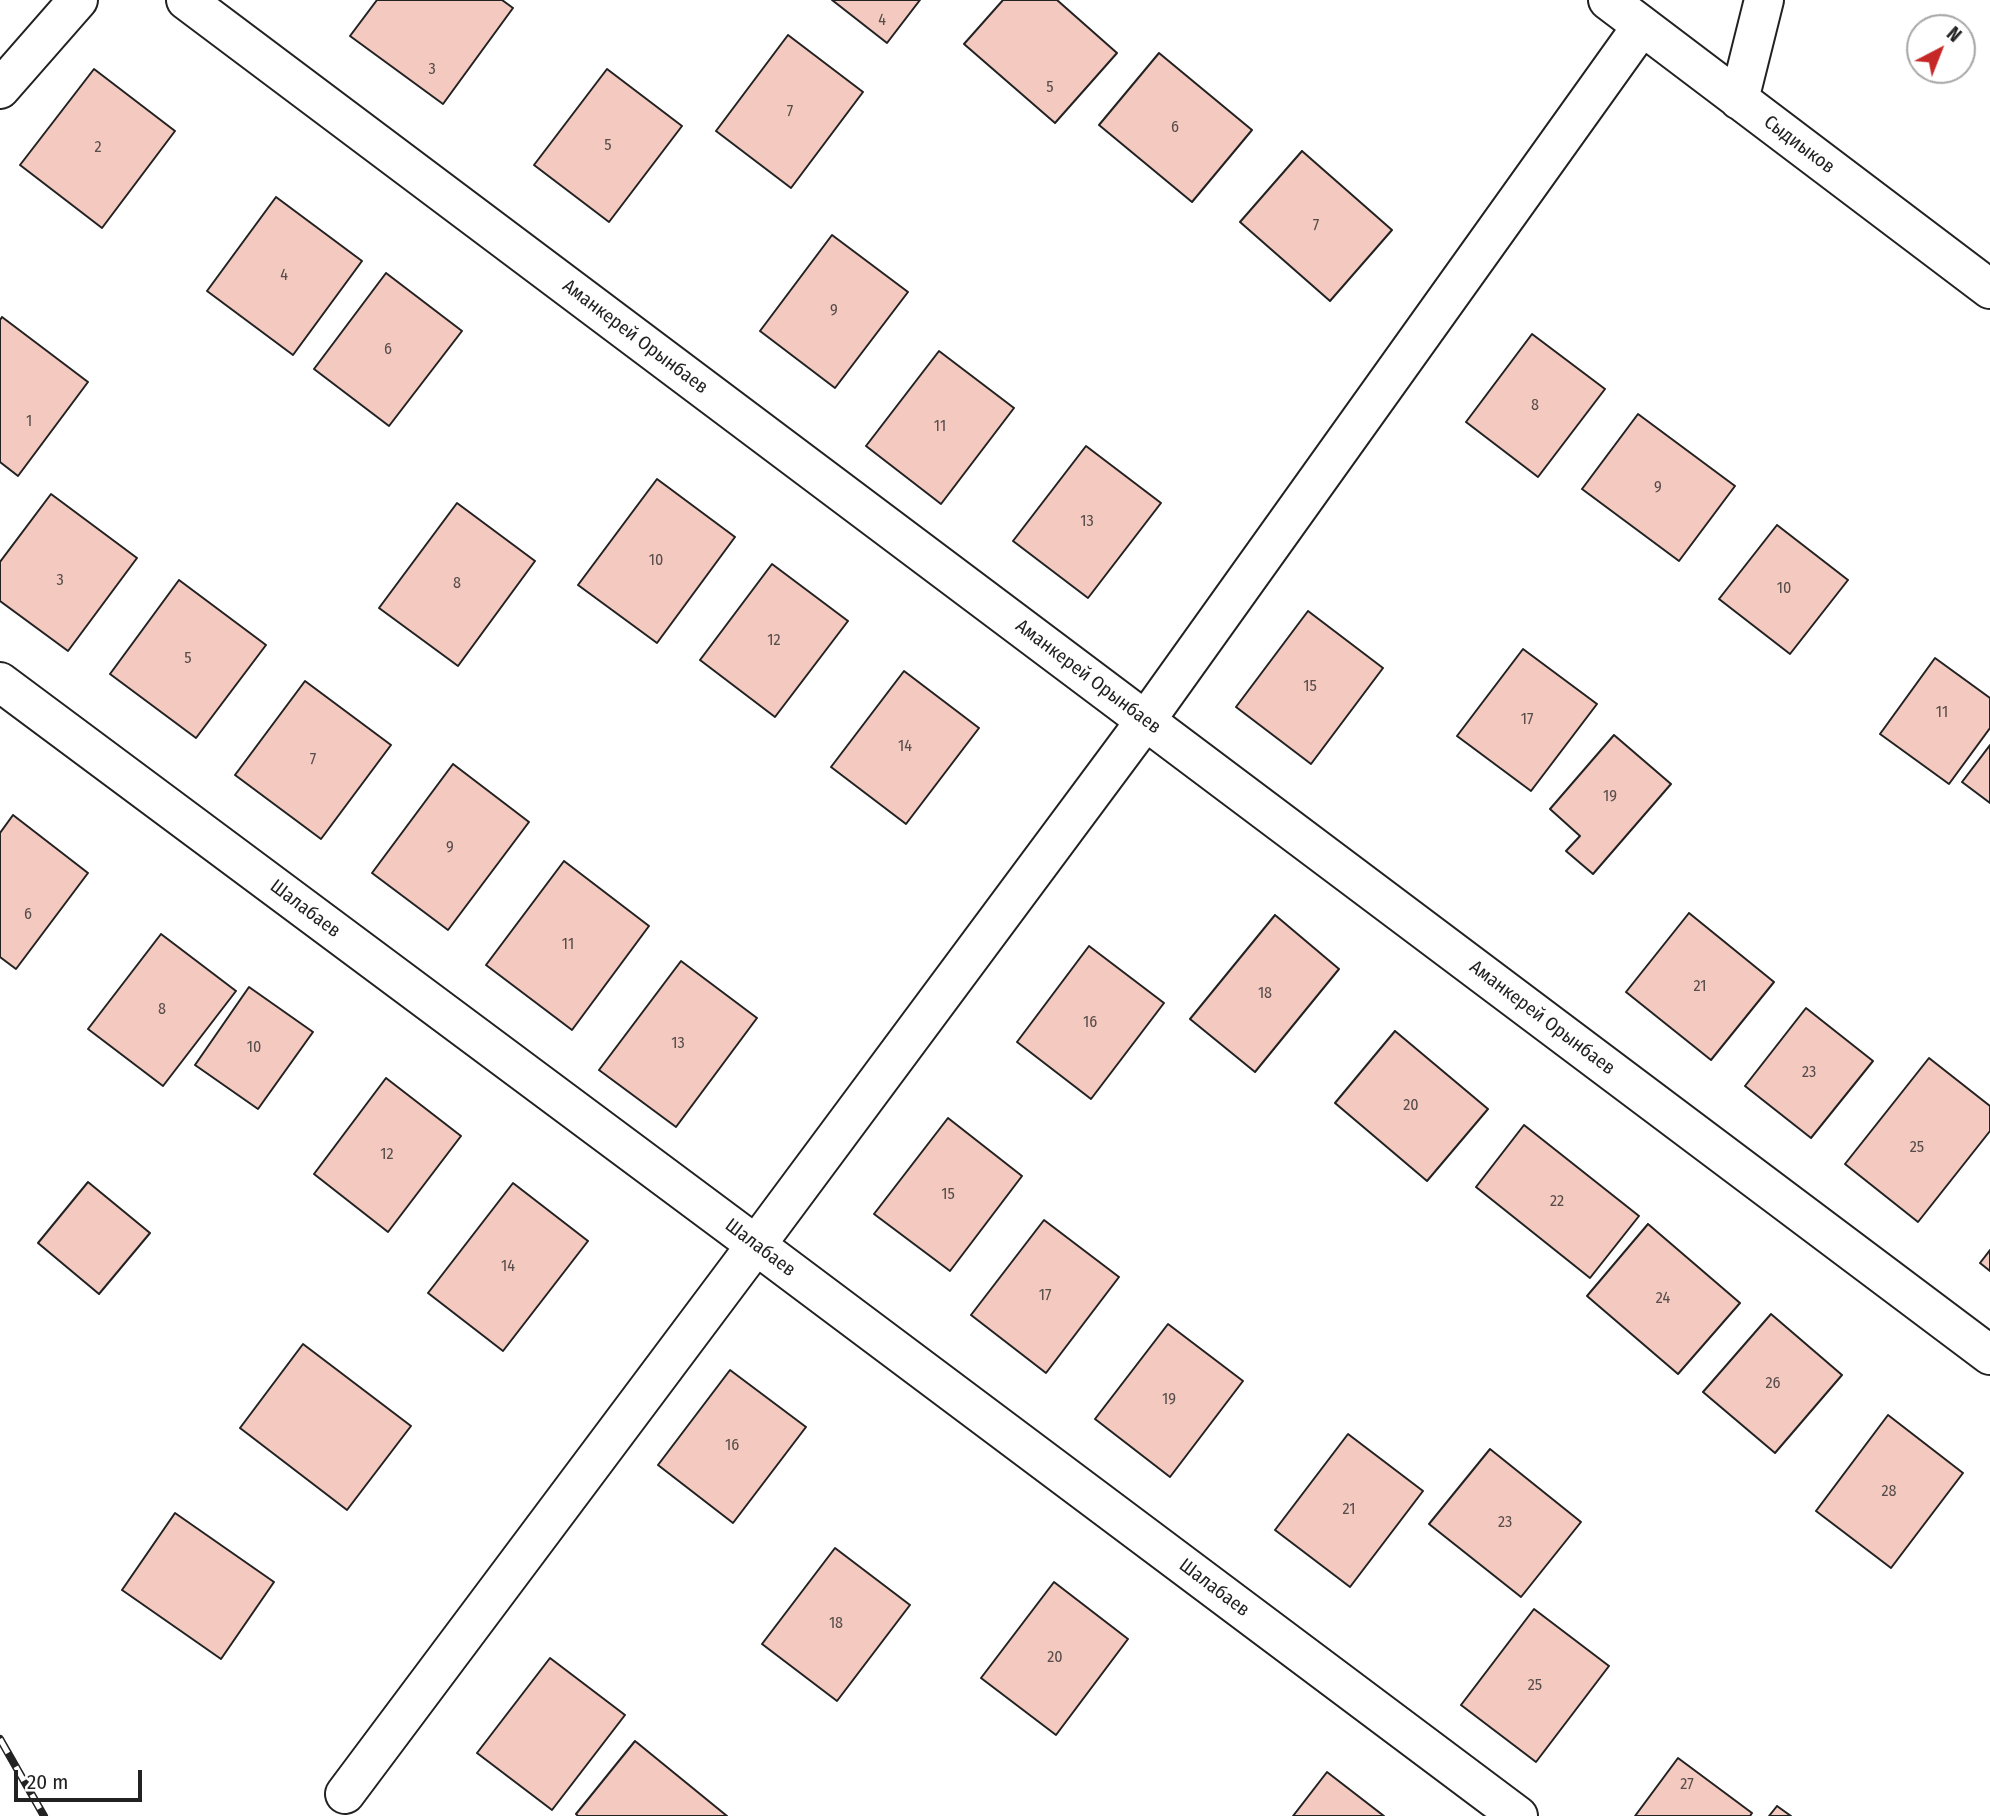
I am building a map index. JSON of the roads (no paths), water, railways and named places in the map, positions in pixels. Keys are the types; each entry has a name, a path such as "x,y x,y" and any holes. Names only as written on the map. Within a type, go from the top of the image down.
{"street":[{"path":"0,89 78,0"},
{"name":"Аманкерей Орынбаев","path":"186,0 1990,1355"},
{"name":"Сыдиыков","path":"1608,0 1990,289"},
{"path":"1739,100 1763,0"},
{"path":"345,1794 1146,720 1642,26"},
{"name":"Шалабаев","path":"0,682 1518,1816"}],"railway":[{"path":"0,1739 44,1816"}]}
